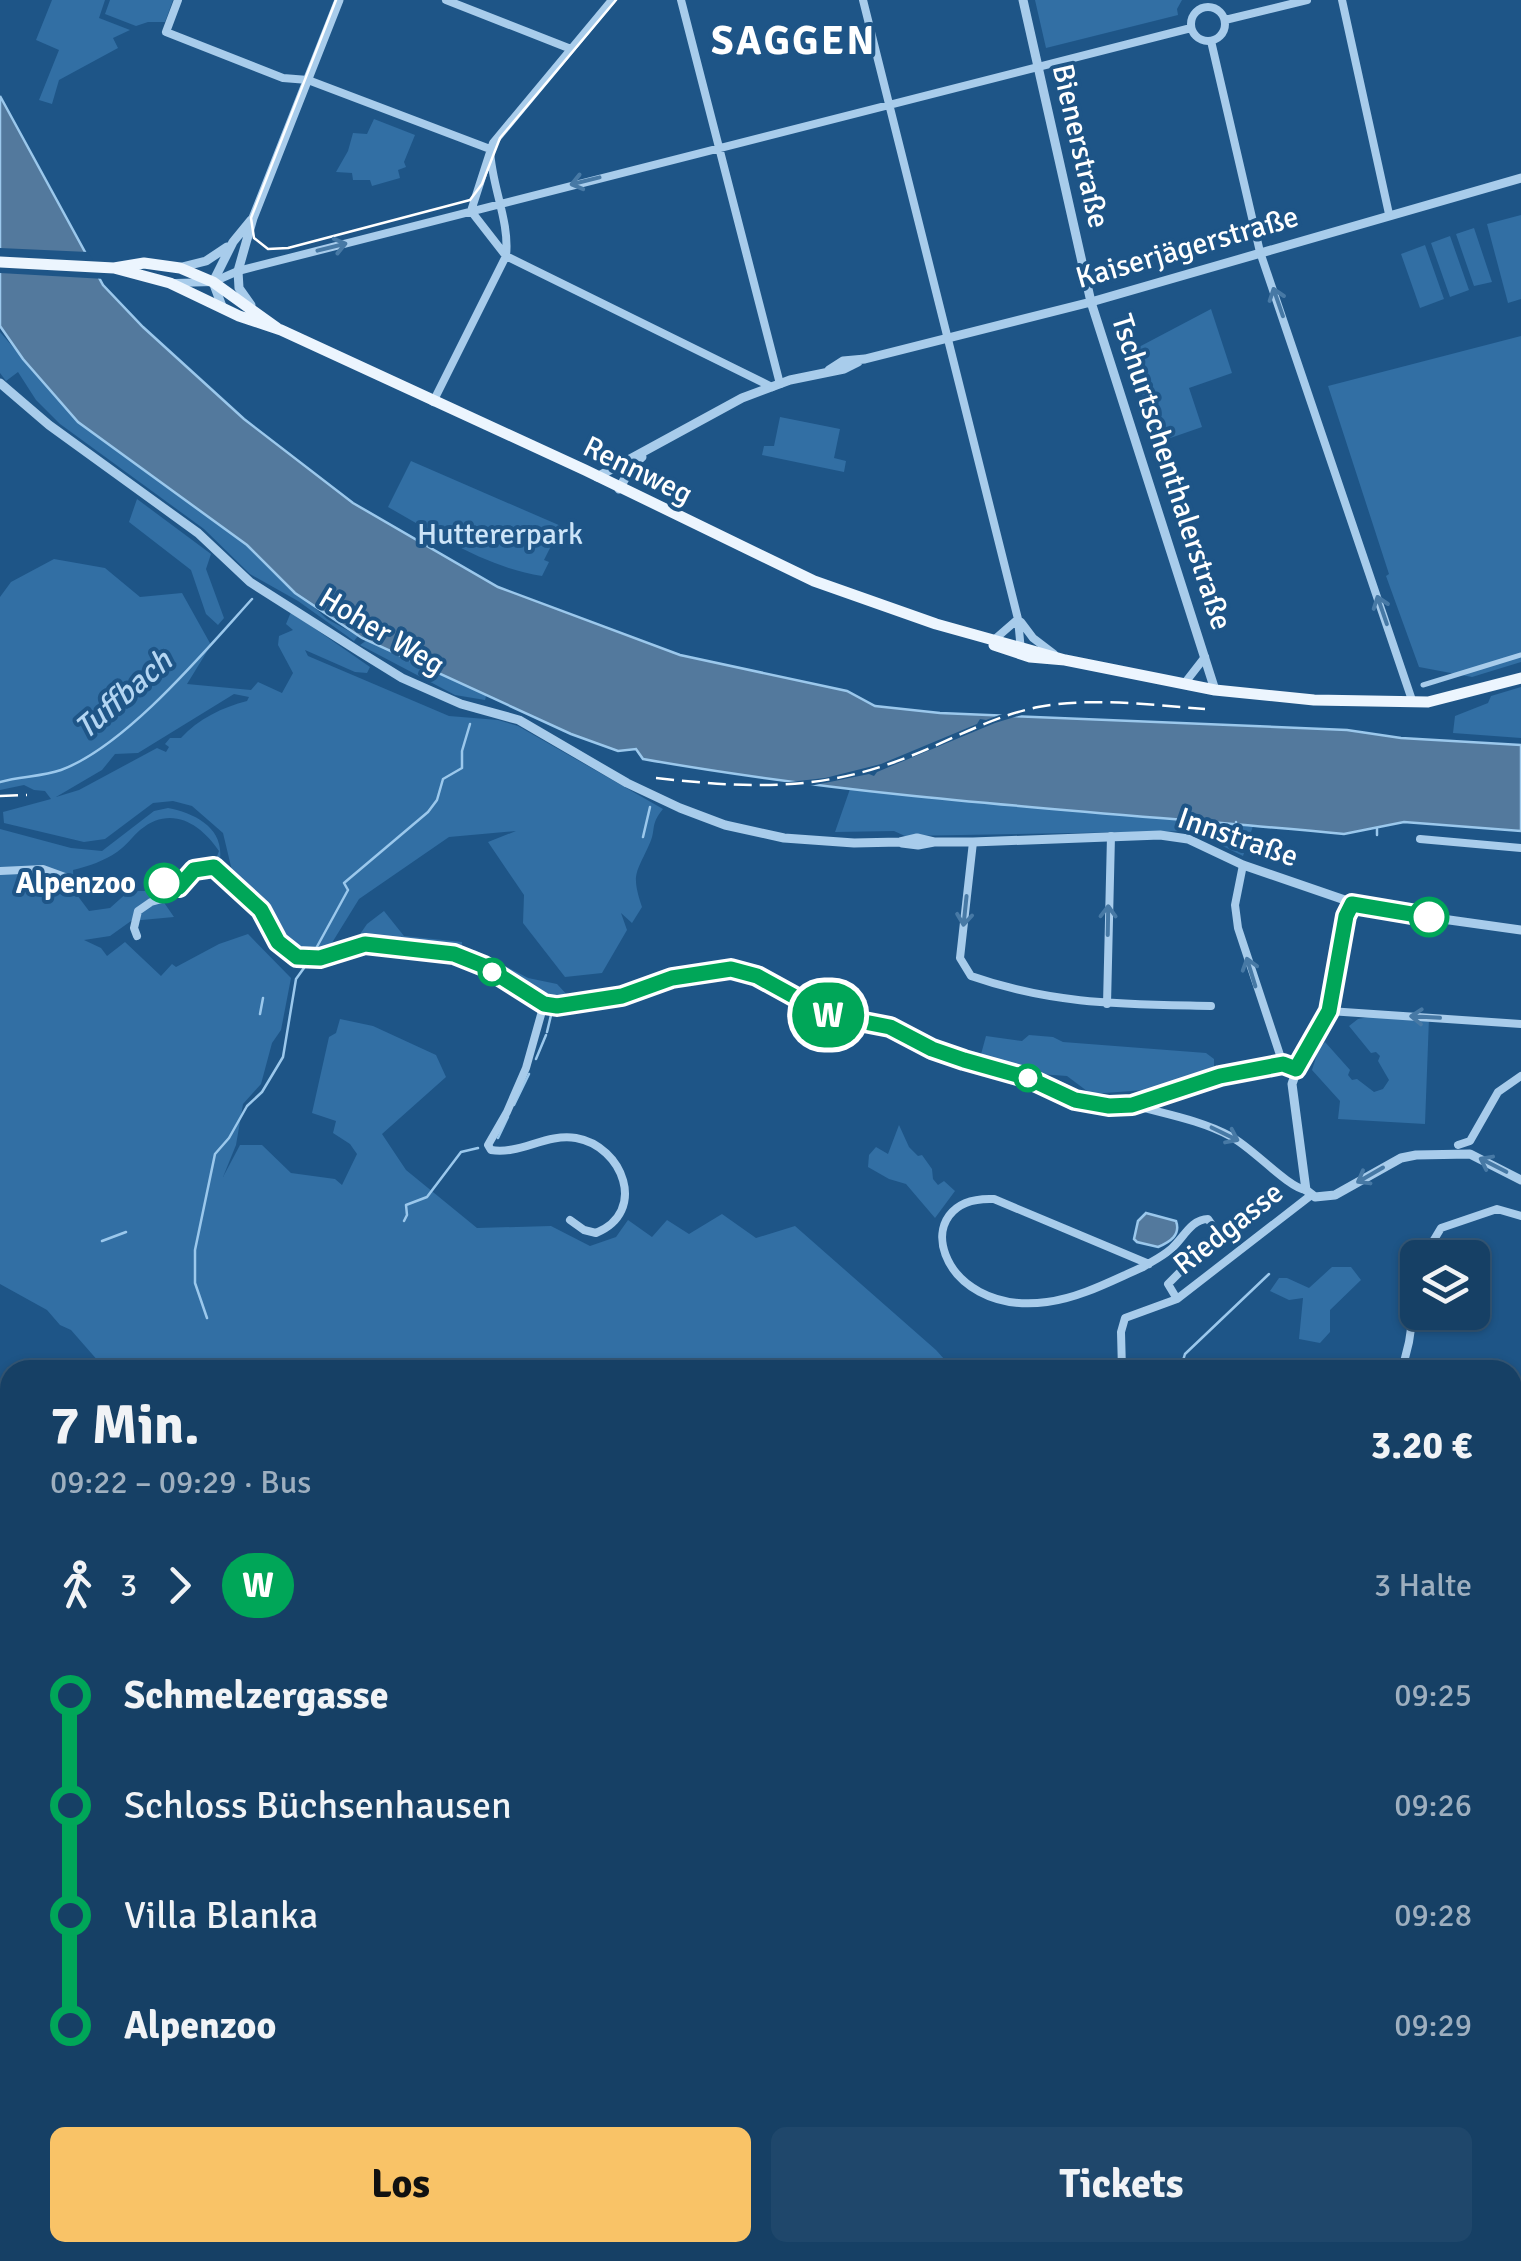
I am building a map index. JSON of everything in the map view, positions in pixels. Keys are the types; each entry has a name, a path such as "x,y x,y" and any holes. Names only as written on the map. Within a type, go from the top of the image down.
{"main road":[{"name":"Rennweg","path":"0,262 180,268 212,282 281,330"},
{"name":"Rennweg","path":"114,268 170,283 281,330 814,581 1021,651 1216,690 1314,700 1442,700 1521,678"},
{"name":"Rennweg","path":"980,637 1021,651"}],"street":[{"path":"178,0 166,32 283,78 308,80 490,149"},
{"path":"262,315 240,290 238,271 253,218 339,0"},
{"path":"446,0 570,49"},
{"path":"470,211 490,149 612,0"},
{"path":"681,0 776,385"},
{"path":"863,0 1018,618 1021,651"},
{"name":"Bienerstraße","path":"1023,0 1092,302"},
{"path":"1225,20 1307,0"},
{"path":"1342,0 1389,214"},
{"path":"1204,4 1220,11 1225,20 1224,32 1211,41 1196,37 1191,28 1195,12 1204,4"},
{"path":"170,283 212,282 238,271 1191,28"},
{"path":"1211,41 1260,252 1412,703"},
{"path":"433,402 506,256 508,240 491,176 490,149"},
{"name":"Kaiserjägerstraße","path":"597,477 710,414 776,385 1092,302 1521,178"},
{"path":"470,211 506,256 776,385"},
{"path":"212,282 233,242 253,218"},
{"path":"180,268 210,259 233,242"},
{"path":"212,282 223,308"},
{"name":"Tschurtschenthalerstraße","path":"1092,302 1216,690"},
{"name":"Hoher Weg","path":"0,383 28,410 198,533 250,582 402,678 461,704 519,720 627,783 680,808 725,825 784,838"},
{"name":"Kaiserjägerstraße","path":"619,489 632,466 652,448"},
{"path":"995,639 1018,618"},
{"path":"1018,618 1033,638 1060,658"},
{"path":"1424,685 1521,655"},
{"name":"Tschurtschenthalerstraße","path":"1184,684 1205,658"},
{"name":"Innstraße","path":"784,838 918,846 934,842 1160,835 1188,839 1243,865 1352,904 1521,930"},
{"path":"1107,1004 1111,836"},
{"path":"1420,839 1521,848"},
{"path":"972,842 960,958 970,976 1052,999 1211,1006"},
{"path":"1243,865 1235,904 1238,928 1283,1064"},
{"path":"137,936 134,922 138,911 151,902 173,896 191,872 214,867 261,910 278,942 297,957 316,958 365,944 454,954 484,966 544,1004 557,1006 622,996 672,978 731,969 757,976 828,1015 890,1027 932,1049 1028,1078 1075,1100 1109,1106 1132,1105 1220,1076 1283,1064 1296,1069"},
{"path":"0,871 43,869 76,882"},
{"path":"1308,1193 1292,1101 1296,1069 1329,1011 1346,916 1352,904"},
{"path":"544,1004 526,1068 488,1145 491,1150 502,1152 565,1137 590,1142 611,1156 626,1190 621,1213 596,1233 570,1220"},
{"path":"1329,1011 1521,1024"},
{"path":"1458,1144 1470,1140 1498,1092 1521,1076"},
{"path":"1132,1105 1206,1125 1230,1136 1257,1152 1296,1188 1308,1193"},
{"name":"Riedgasse","path":"1121,1360 1120,1332 1124,1320 1143,1309 1176,1299 1308,1193 1336,1195 1401,1158 1416,1155 1470,1154 1521,1180"},
{"path":"1148,1264 994,1199 978,1199 961,1206 949,1219 942,1240 949,1267 968,1286 1018,1302 1048,1302 1148,1264 1173,1248 1200,1219 1211,1222 1215,1233 1211,1241 1168,1284 1176,1299"},
{"path":"1434,1240 1442,1228 1497,1208 1521,1216"},
{"path":"1405,1360 1411,1330"}],"green space":[{"path":"52,0 105,0 99,18 130,30 113,38 118,48 59,80 52,104 39,100 59,50 36,40"},
{"path":"110,0 173,0 165,22 136,26 105,14"},
{"path":"1035,0 1182,0 1178,15 1046,48"},
{"path":"374,119 415,135 404,162 406,167 398,170 400,178 372,186 370,180 353,180 352,173 336,172 353,133 367,134"},
{"path":"1521,215 1521,299 1508,303 1487,224"},
{"path":"1474,228 1492,282 1474,286 1456,234"},
{"path":"1450,236 1469,290 1450,297 1431,243"},
{"path":"1425,245 1444,299 1420,308 1401,254"},
{"path":"1211,309 1232,373 1189,388 1202,427 1156,443 1139,383 1127,358 1139,352 1137,348"},
{"path":"0,332 78,422 247,545 327,619 358,636 354,641 298,601 250,574 204,529 60,424 36,400 18,372 6,381 0,373"},
{"path":"1521,336 1521,662 1472,677 1419,667 1386,576 1389,574 1328,386"},
{"path":"780,417 840,429 834,458 846,461 844,472 762,455 764,446 774,446"},
{"name":"Huttererpark","path":"411,461 561,526 544,560 549,562 542,576 481,558 388,507"},
{"path":"137,499 211,554 206,569 224,618 218,625 206,614 191,570 129,522"},
{"path":"54,559 105,568 140,597 182,593 211,645 187,684 251,690 258,682 282,693 293,673 278,645 279,636 293,630 286,624 291,612 370,667 367,673 355,672 305,650 308,656 449,716 498,720 518,726 663,809 636,875 642,907 632,923 621,913 627,930 602,973 565,977 523,923 524,895 488,842 516,831 449,837 359,899 330,946 310,952 292,947 268,910 234,879 223,833 192,806 173,801 153,803 105,839 84,842 4,823 3,812 51,799 45,791 24,785 0,790 0,597 11,582","holes":["234,694 249,697 203,720 181,738 170,738 165,744 169,747 166,752 157,748 79,790 56,797 102,770 115,754 138,753"]},
{"path":"367,640 487,693 485,700 455,695 360,645"},
{"path":"1521,687 1521,738 1453,733 1455,716 1488,703 1491,696"},
{"path":"850,789 1253,826 1243,856 1192,831 905,836 894,831 835,832"},
{"path":"168,808 208,826 219,842 220,853 219,865 219,851 194,826 174,818 152,822 112,855 73,870 74,891 89,911 110,908 129,891 156,891 174,917 131,921 110,936 84,940 101,948 107,956 125,942 161,976 172,964 176,967 248,934 291,978 281,1030 272,1043 261,1084 243,1104 236,1145 223,1177 240,1145 262,1145 291,1173 335,1179 342,1185 357,1154 333,1133 336,1121 312,1113 329,1037 336,1033 340,1019 373,1026 436,1055 446,1077 382,1134 406,1170 477,1228 551,1226 590,1246 616,1237 628,1220 652,1237 667,1220 689,1234 722,1214 756,1238 795,1226 945,1360 97,1360 47,1310 0,1284 0,829 71,848 102,851 154,811"},
{"path":"384,911 404,936 462,942 462,947 470,952 475,950 528,978 557,984 570,998 545,995 466,954 402,941 356,940 367,924"},
{"path":"1429,1018 1425,1124 1338,1119 1340,1101 1312,1070 1325,1042 1350,1070 1352,1080 1357,1079 1374,1092 1383,1089 1389,1080 1378,1061 1380,1056 1371,1053 1349,1026 1358,1019"},
{"path":"1029,1035 1063,1042 1206,1053 1214,1059 1214,1072 1158,1089 1091,1094 1067,1076 1039,1074 980,1058 986,1036 1022,1041"},
{"path":"899,1125 909,1147 922,1155 932,1169 938,1185 944,1181 955,1191 935,1218 906,1184 868,1167 869,1155 876,1147 888,1154"},
{"path":"1332,1267 1351,1267 1361,1280 1330,1310 1330,1332 1320,1343 1299,1339 1303,1298 1289,1300 1270,1291 1279,1278 1309,1288"}],"shaded area":[{"path":"0,96 103,285 143,327 244,419 353,503 498,587 680,655 847,691 875,706 940,713 1347,730 1401,738 1521,745 1521,831 1404,822 1344,834 905,795 643,759 636,749 618,751 571,734 362,638 295,593 247,545 78,422 0,326"},
{"path":"1146,1213 1176,1221 1177,1230 1167,1243 1158,1247 1134,1239 1138,1221"}],"pier":[{"path":"0,248 88,252 105,279 0,273"},
{"path":"1013,710 1038,710 995,723 874,776 805,787 771,784 825,778 881,764 977,724 980,719"}],"waterway":[{"name":"Tuffbach","path":"0,782 61,770 112,740 188,670 252,599"},
{"path":"313,954 348,890 344,883 428,812 437,800 443,779 462,768 462,751 470,724"},
{"path":"643,837 650,807"},
{"path":"1235,841 1236,822"},
{"path":"1377,829 1377,835"},
{"path":"207,1318 195,1283 195,1250 215,1154 283,1057 296,979 309,961"},
{"path":"260,1014 263,998"},
{"path":"547,1032 552,1011"},
{"path":"536,1059 546,1035"},
{"path":"514,1105 529,1074"},
{"path":"498,1138 508,1117"},
{"path":"404,1221 406,1205 427,1197 461,1152 478,1148"},
{"path":"102,1241 126,1232"},
{"path":"1183,1360 1269,1274"}],"tram line":[{"path":"336,0 251,218 254,238 268,249 288,248 470,200 482,184 500,138 616,0"}],"railway":[{"path":"656,778 745,785 802,783 889,764 1000,718 1038,707 1101,702 1205,709"},
{"path":"0,796 27,795"}],"bus line":[{"name":"W","path":"164,883 179,887 194,870 214,867 261,910 278,942 297,957 320,958 365,944 454,954 484,966 544,1004 557,1006 622,996 672,978 731,969 757,976 828,1015 890,1027 932,1049 1028,1078 1075,1100 1109,1106 1132,1105 1220,1076 1283,1064 1296,1069 1329,1011 1346,916 1352,904 1429,917"}],"place":[{"name":"Alpenzoo","path":"164,883"}],"district":[{"name":"SAGGEN","path":"794,40"}]}
